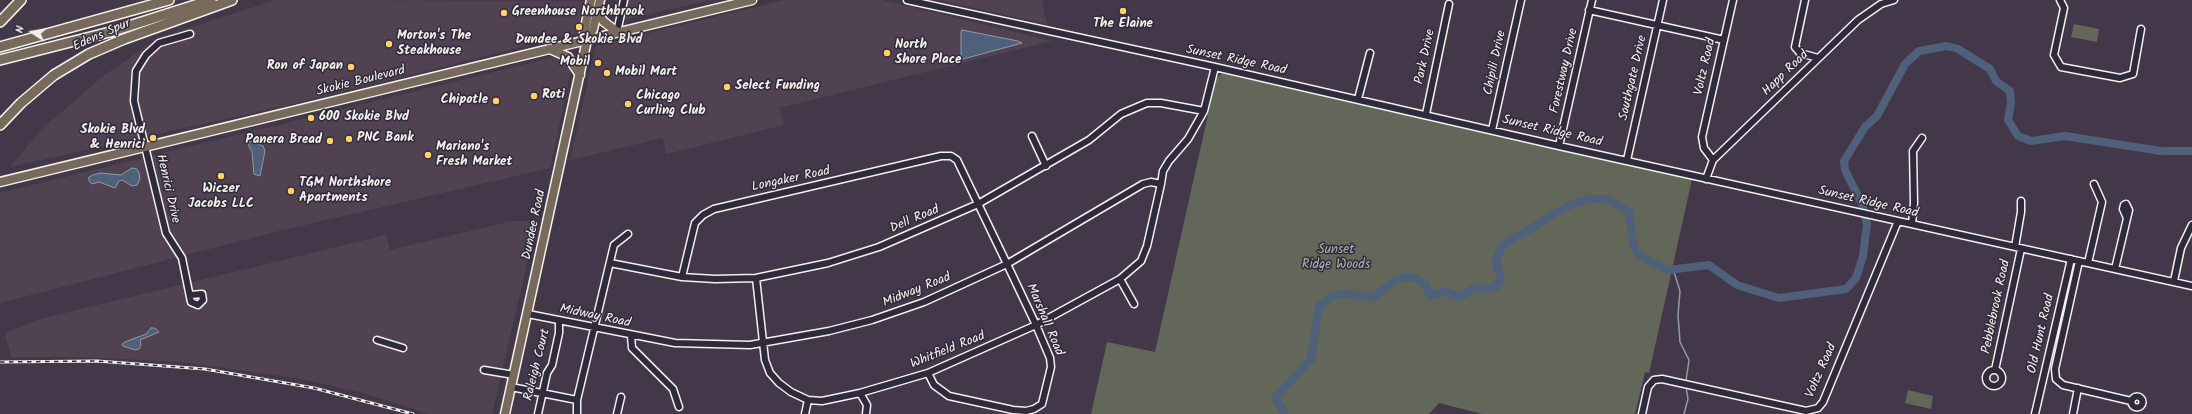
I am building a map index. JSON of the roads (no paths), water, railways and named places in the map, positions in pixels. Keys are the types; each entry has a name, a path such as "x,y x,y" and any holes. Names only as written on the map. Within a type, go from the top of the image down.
{"highway":[{"path":"0,22 21,0"},
{"path":"0,47 169,0"},
{"path":"0,60 110,32 211,0"},
{"name":"Edens Spur","path":"0,125 54,75 89,54 124,39 232,0"}],"main road":[{"name":"Dundee Road","path":"587,40 584,32 591,0"},
{"name":"Skokie Boulevard","path":"0,182 752,0"},
{"name":"Dundee Road","path":"505,414 587,40 593,29 599,4"},
{"path":"599,4 599,17 603,22 617,32"},
{"path":"550,49 568,57 580,75"}],"street":[{"path":"617,32 624,0"},
{"name":"Sunset Ridge Road","path":"907,0 1215,67 1706,179 1853,210 2192,286"},
{"name":"Chipili Drive","path":"1492,130 1521,0"},
{"name":"Forestway Drive","path":"1559,146 1592,0"},
{"name":"Southgate Drive","path":"1627,160 1663,0"},
{"name":"Voltz Road","path":"1714,160 1704,148 1702,137 1733,0"},
{"path":"1805,0 1795,47 1800,53 1818,58"},
{"name":"Happ Road","path":"1706,179 1714,160 1818,58 1858,20 1881,2 1894,0"},
{"path":"2060,0 2064,8 2054,55 2061,67 2120,78 2133,74 2141,29"},
{"name":"Park Drive","path":"1426,114 1449,4"},
{"path":"1589,10 1724,40"},
{"name":"Henrici Drive","path":"190,34 159,43 150,51 136,71 134,101 166,233 182,258 190,295"},
{"path":"1358,99 1370,53"},
{"path":"1161,184 1163,171 1169,161 1188,139 1204,111 1215,67"},
{"name":"Dell Road","path":"610,263 682,277 715,279 756,278 828,263 879,247 978,204 1089,140 1121,114 1147,103 1176,105 1204,111"},
{"path":"1032,136 1046,166"},
{"path":"1912,224 1914,203 1913,152 1922,138"},
{"name":"Longaker Road","path":"682,277 695,223 703,215 714,208 941,156 951,156"},
{"name":"Marshall Road","path":"928,373 934,385 949,396 1013,410 1034,409 1042,404 1051,367 1050,358 1036,325 957,160 951,156"},
{"name":"Midway Road","path":"528,314 631,336 700,345 750,345 829,331 872,320 924,302 1007,264 1143,184 1151,182 1161,184"},
{"name":"Whitfield Road","path":"756,278 764,360 770,373 791,392 808,400 822,401 860,393 928,373 1036,325 1120,279 1141,261 1147,246 1161,184"},
{"path":"2088,263 2102,202 2094,184"},
{"name":"Pebblebrook Road","path":"1995,370 2018,248 2022,212 2021,200"},
{"path":"2115,269 2127,218"},
{"name":"Voltz Road","path":"1642,414 1648,387 1654,380 1662,379 1801,412 1816,412 1823,402 1898,220"},
{"path":"2174,281 2181,248 2186,234 2192,225"},
{"path":"577,414 577,400 614,245 628,234"},
{"name":"Old Hunt Road","path":"2035,414 2071,260"},
{"name":"Old Hunt Road","path":"2078,388 2063,385 2056,379 2055,369 2079,261"},
{"path":"1120,279 1134,304"},
{"name":"Raleigh Court","path":"538,414 547,373 552,365 559,333 559,321"},
{"path":"631,336 632,348 673,389 679,407"},
{"path":"377,340 403,348"},
{"path":"484,370 514,375"},
{"path":"511,387 577,400"},
{"path":"2073,414 2078,388 2131,402"},
{"path":"860,393 866,405 866,414"},
{"path":"617,414 621,397"},
{"path":"805,414 808,400"}],"water":[{"path":"962,30 1022,43 963,59 961,58"},
{"path":"251,141 263,146 265,151 260,176 254,174 252,152 247,142"},
{"path":"132,168 137,169 139,173 140,179 137,185 132,186 122,180 119,181 115,188 99,182 92,184 89,181 89,177 93,175 100,173 121,175"},
{"path":"151,328 155,328 159,332 140,340 141,345 139,349 135,350 123,346 122,344 125,342 146,334"}],"waterway":[{"path":"1285,414 1275,398 1311,359 1319,307 1331,296 1345,294 1373,297 1397,279 1412,277 1424,283 1431,296 1444,291 1459,297 1473,289 1496,287 1501,276 1497,268 1496,260 1503,245 1568,206 1588,199 1607,199 1629,211 1633,244 1639,256 1668,270 1709,265 1737,285 1779,298 1846,289 1856,278 1863,256 1867,224 1862,204 1845,170 1844,161 1865,127 1877,116 1905,64 1919,51 1947,46 1958,49 1990,69 1996,81 2010,91 2011,103 2008,120 2018,136 2031,141 2065,136 2161,151 2192,151"},
{"path":"1673,269 1680,291 1678,315 1680,342 1689,360 1686,381"},
{"path":"1684,414 1688,399 1686,387"}],"railway":[{"path":"0,362 97,361 205,369 314,388 413,414"}],"place":[{"name":"The Elaine","path":"1123,11"},
{"name":"Greenhouse Northbrook","path":"504,13"},
{"name":"Dundee & Skokie Blvd","path":"579,27"},
{"name":"Morton's The Steakhouse","path":"389,44"},
{"name":"North Shore Place","path":"887,53"},
{"name":"Mobil","path":"598,63"},
{"name":"Ron of Japan","path":"351,67"},
{"name":"Mobil Mart","path":"607,73"},
{"name":"Select Funding","path":"727,87"},
{"name":"Roti","path":"534,96"},
{"name":"Chipotle","path":"496,101"},
{"name":"Chicago Curling Club","path":"628,104"},
{"name":"600 Skokie Blvd","path":"311,118"},
{"name":"Skokie Blvd & Henrici","path":"153,138"},
{"name":"PNC Bank","path":"349,139"},
{"name":"Panera Bread","path":"330,141"},
{"name":"Mariano's Fresh Market","path":"428,155"},
{"name":"Wiczer Jacobs LLC","path":"221,176"},
{"name":"TGM Northshore Apartments","path":"291,191"}],"park label":[{"name":"Sunset Ridge Woods","path":"1336,258"}]}
